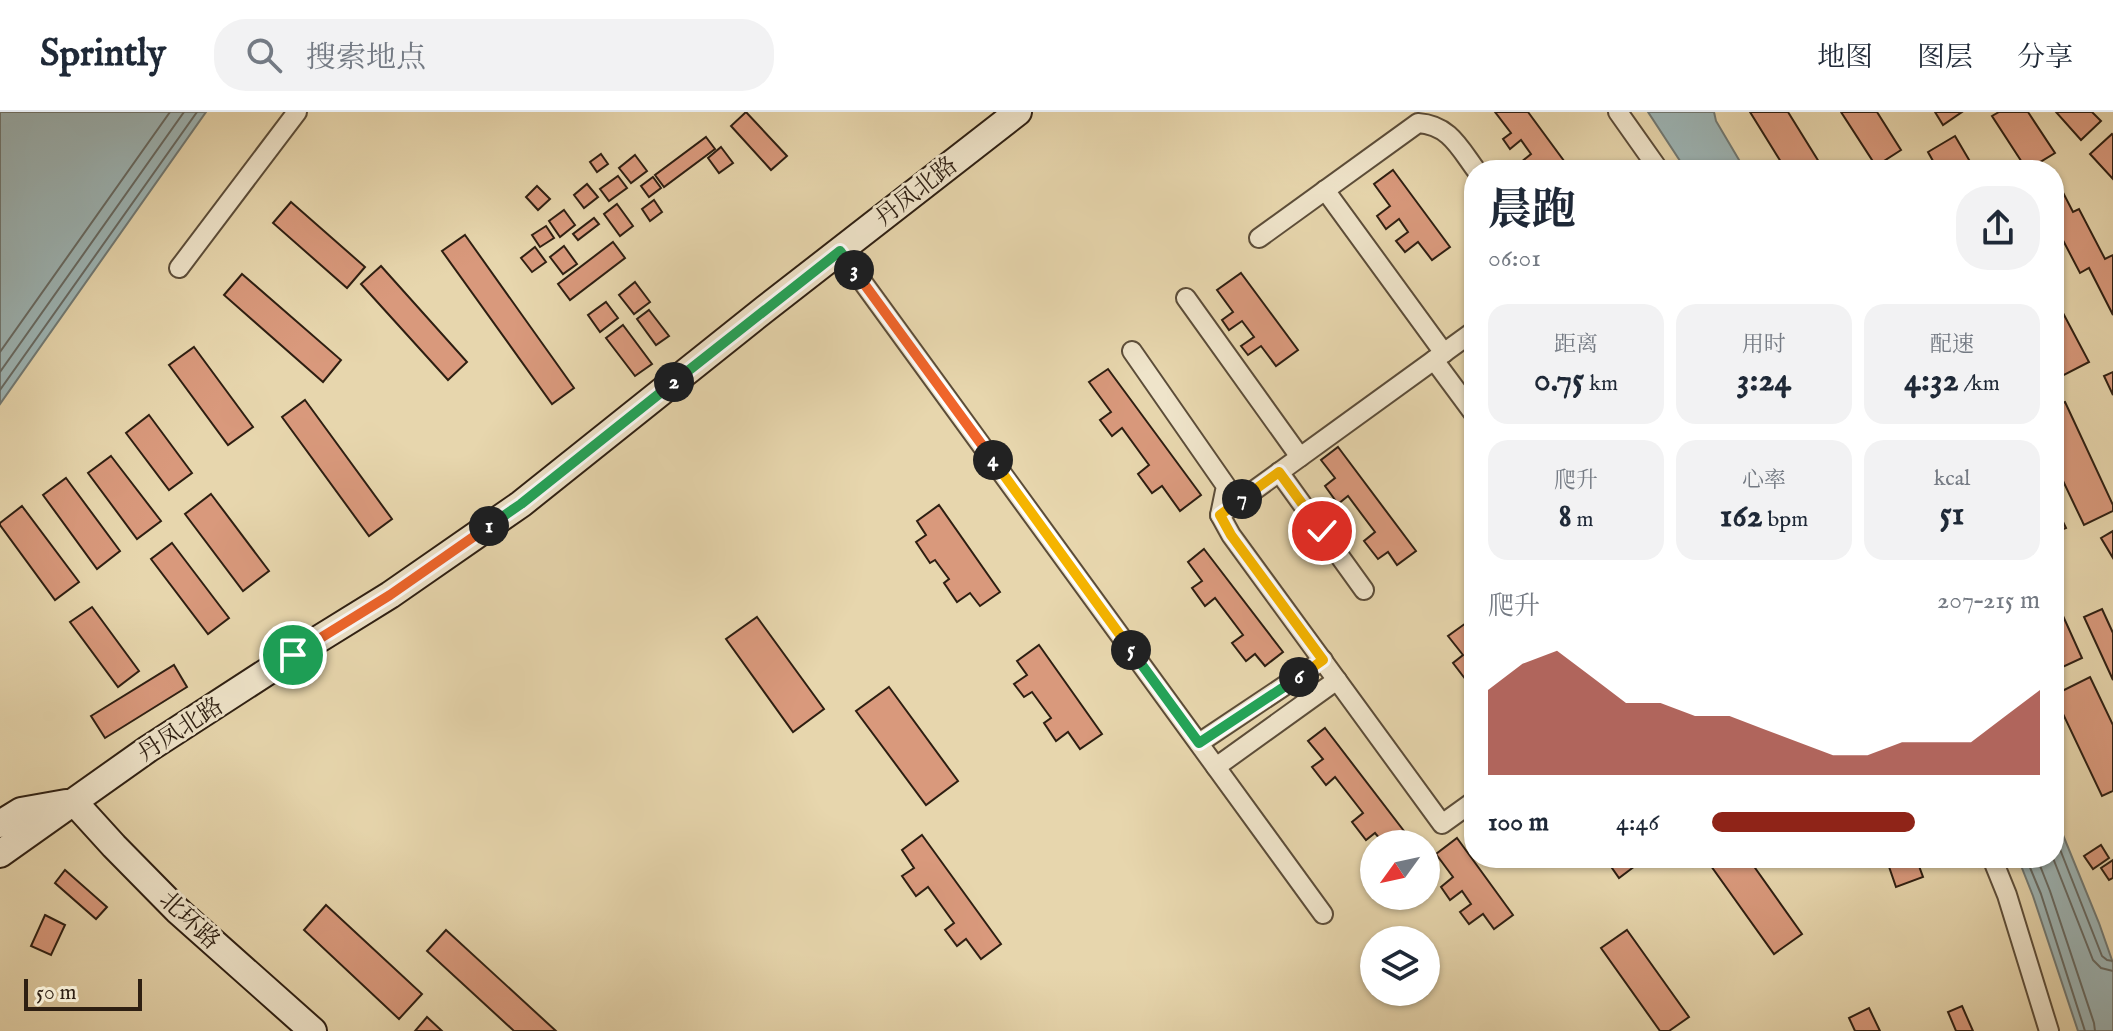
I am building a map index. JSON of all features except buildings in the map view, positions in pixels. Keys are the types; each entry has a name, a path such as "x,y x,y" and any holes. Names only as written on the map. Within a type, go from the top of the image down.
{"main road":[{"name":"丹凤北路","path":"0,854 148,749 390,595 521,504 1018,112"},
{"path":"0,824 21,811 74,802"},
{"name":"北环路","path":"74,802 177,910 313,1031"}],"street":[{"path":"179,268 297,112"},
{"path":"1618,112 1652,160"},
{"path":"1259,238 1418,123 1443,129 1469,160"},
{"path":"1325,190 1464,397"},
{"path":"840,251 1323,914"},
{"path":"1186,298 1300,457"},
{"path":"1220,515 1464,338"},
{"path":"1132,351 1226,486 1220,515 1231,535 1442,824 1464,808"},
{"path":"1279,472 1364,590"},
{"path":"1199,743 1323,660"},
{"path":"1216,767 1337,680"},
{"path":"1996,868 2049,1031"}],"water":[{"path":"0,112 206,112 0,404"},
{"path":"1648,112 1714,112 1739,160 1679,160"},
{"path":"2064,837 2113,963 2113,1031 2078,1031 2022,868 2064,868"}],"route":[{"path":"293,655 390,595 521,504 840,251 1199,743 1323,660 1231,535 1220,515 1279,472 1322,531"}]}
